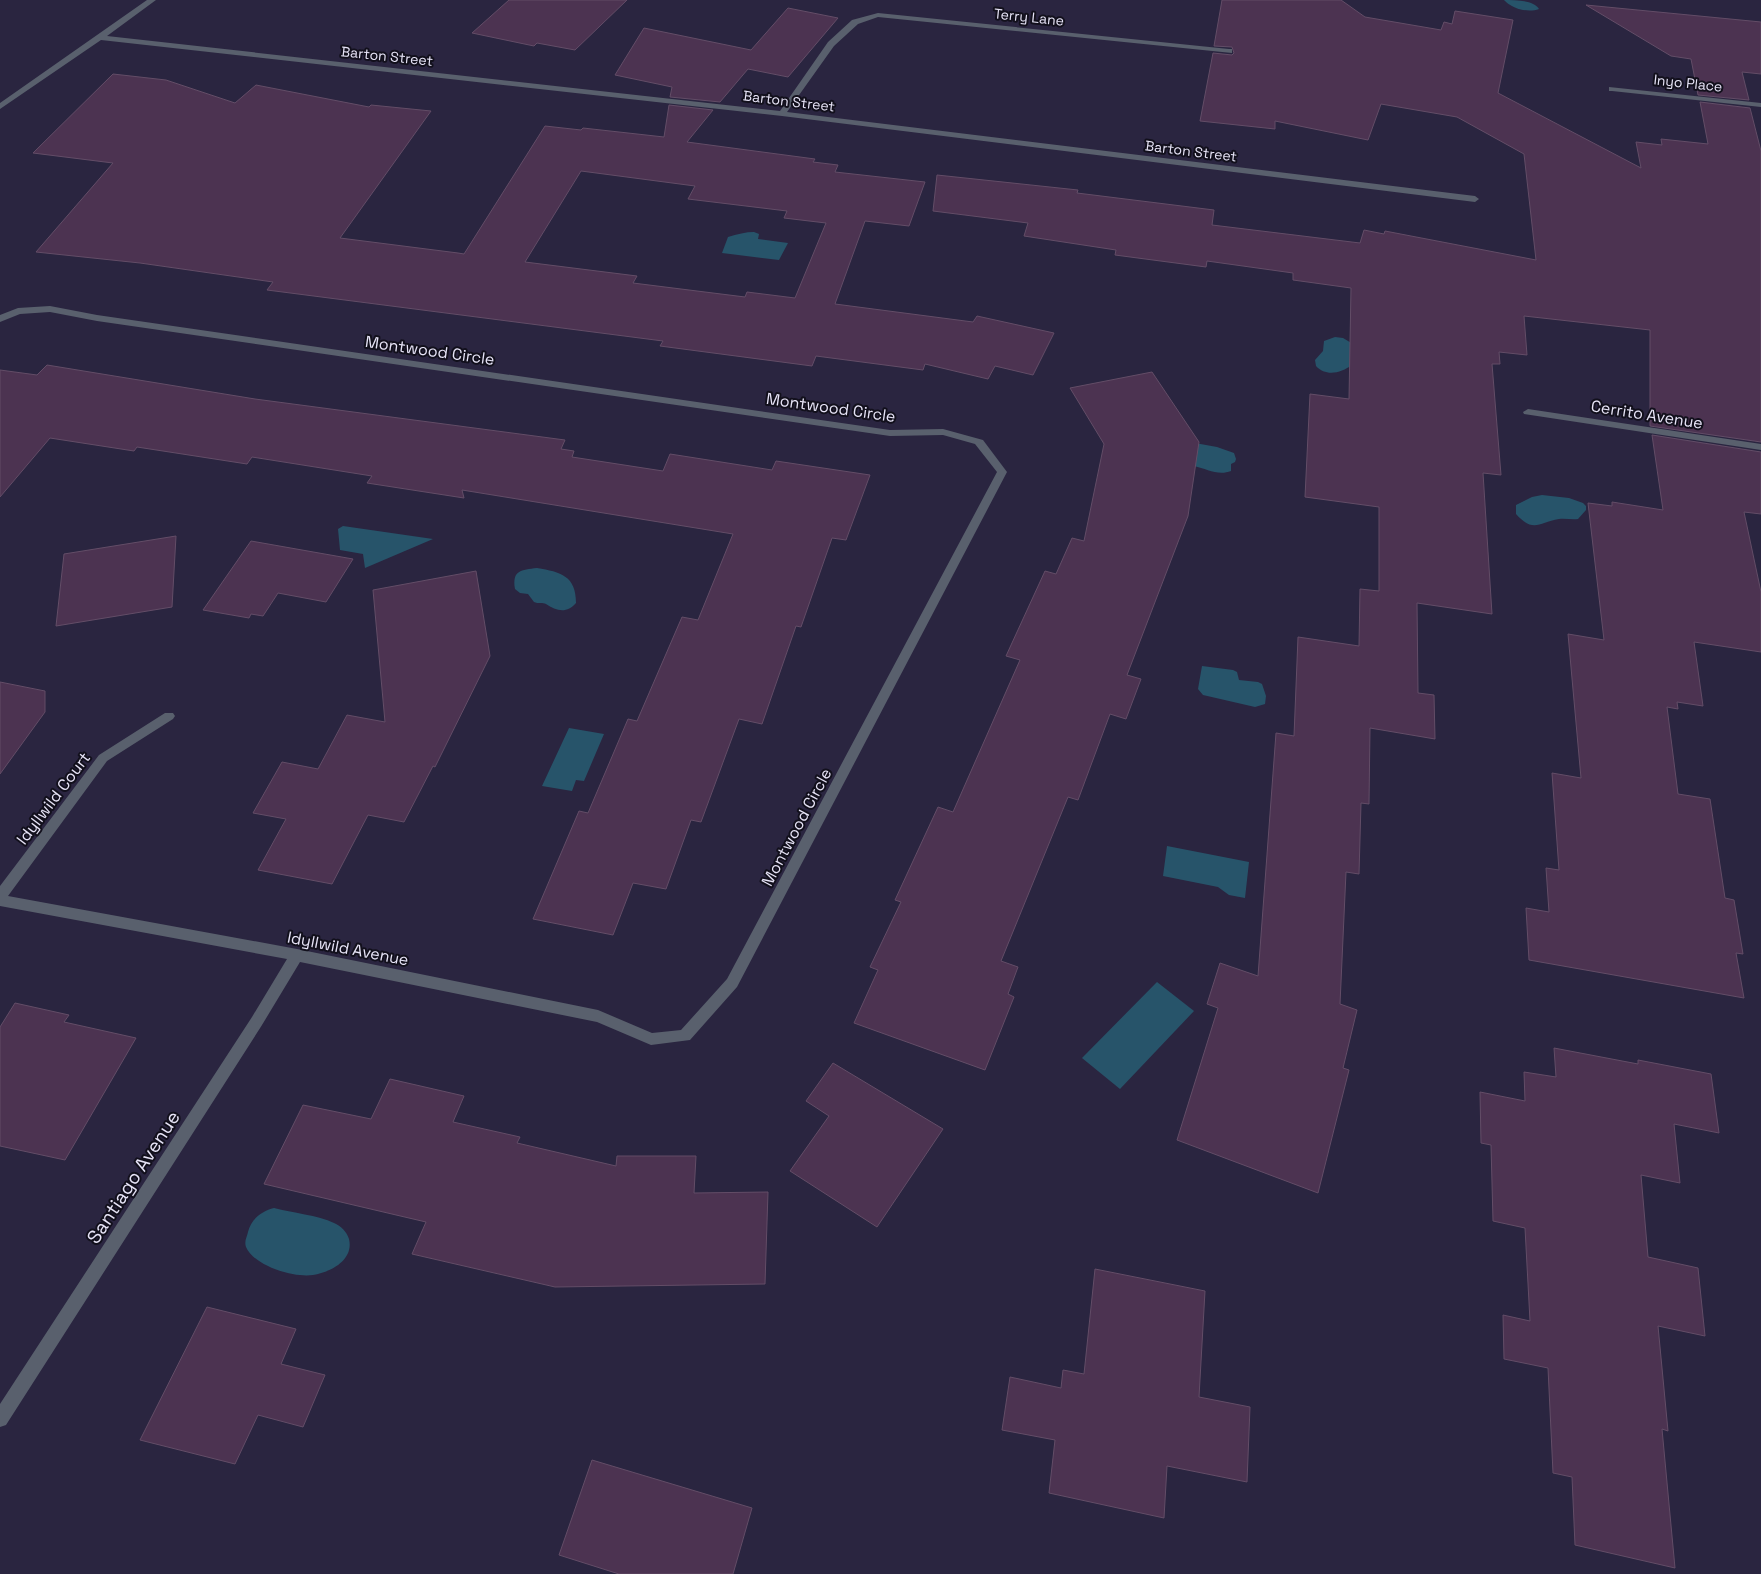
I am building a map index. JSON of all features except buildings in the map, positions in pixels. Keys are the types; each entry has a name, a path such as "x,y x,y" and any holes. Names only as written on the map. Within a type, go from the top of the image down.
{"street":[{"path":"0,107 152,0"},
{"name":"Terry Lane","path":"782,114 831,44 855,22 878,15 1229,50"},
{"name":"Barton Street","path":"99,37 782,114 1475,199"},
{"name":"Inyo Place","path":"1612,88 1761,105"},
{"name":"Montwood Circle","path":"0,319 18,311 50,309 96,318 890,433 943,432 979,442 1002,472 732,983 685,1036"},
{"name":"Cerrito Avenue","path":"1528,412 1761,447"},
{"name":"Idyllwild Court","path":"0,896 103,758 168,716"},
{"name":"Idyllwild Avenue","path":"0,900 297,955 598,1016 651,1039 685,1036"},
{"name":"Santiago Avenue","path":"0,1419 258,1021 297,955"}],"water":[{"path":"1504,0 1529,2 1539,9 1530,11 1520,9 1511,6"},
{"path":"754,232 759,234 758,239 788,243 779,260 722,253 728,237"},
{"path":"1335,337 1343,338 1353,344 1352,365 1334,373 1324,372 1316,366 1315,360 1323,351 1324,341"},
{"path":"1195,443 1217,447 1234,453 1236,459 1231,464 1231,471 1217,472 1194,466"},
{"path":"1542,495 1569,498 1583,503 1586,506 1586,510 1578,519 1552,520 1537,525 1528,524 1516,514 1516,505 1532,497"},
{"path":"343,526 433,539 365,568 363,554 340,550 338,529"},
{"path":"537,568 553,571 566,577 573,587 576,603 569,609 558,610 545,603 534,602 528,594 520,593 515,589 515,578 519,572"},
{"path":"1202,666 1233,670 1237,672 1239,680 1262,684 1266,696 1265,704 1255,707 1203,695 1198,689"},
{"path":"569,728 604,734 584,781 576,780 572,791 542,786"},
{"path":"1167,846 1249,862 1245,898 1229,895 1218,887 1163,876"},
{"path":"1157,982 1194,1011 1120,1089 1082,1058"},
{"path":"274,1208 328,1220 339,1226 349,1239 350,1246 345,1259 334,1268 313,1275 296,1275 275,1269 257,1260 250,1254 245,1245 249,1227 258,1216"}]}
